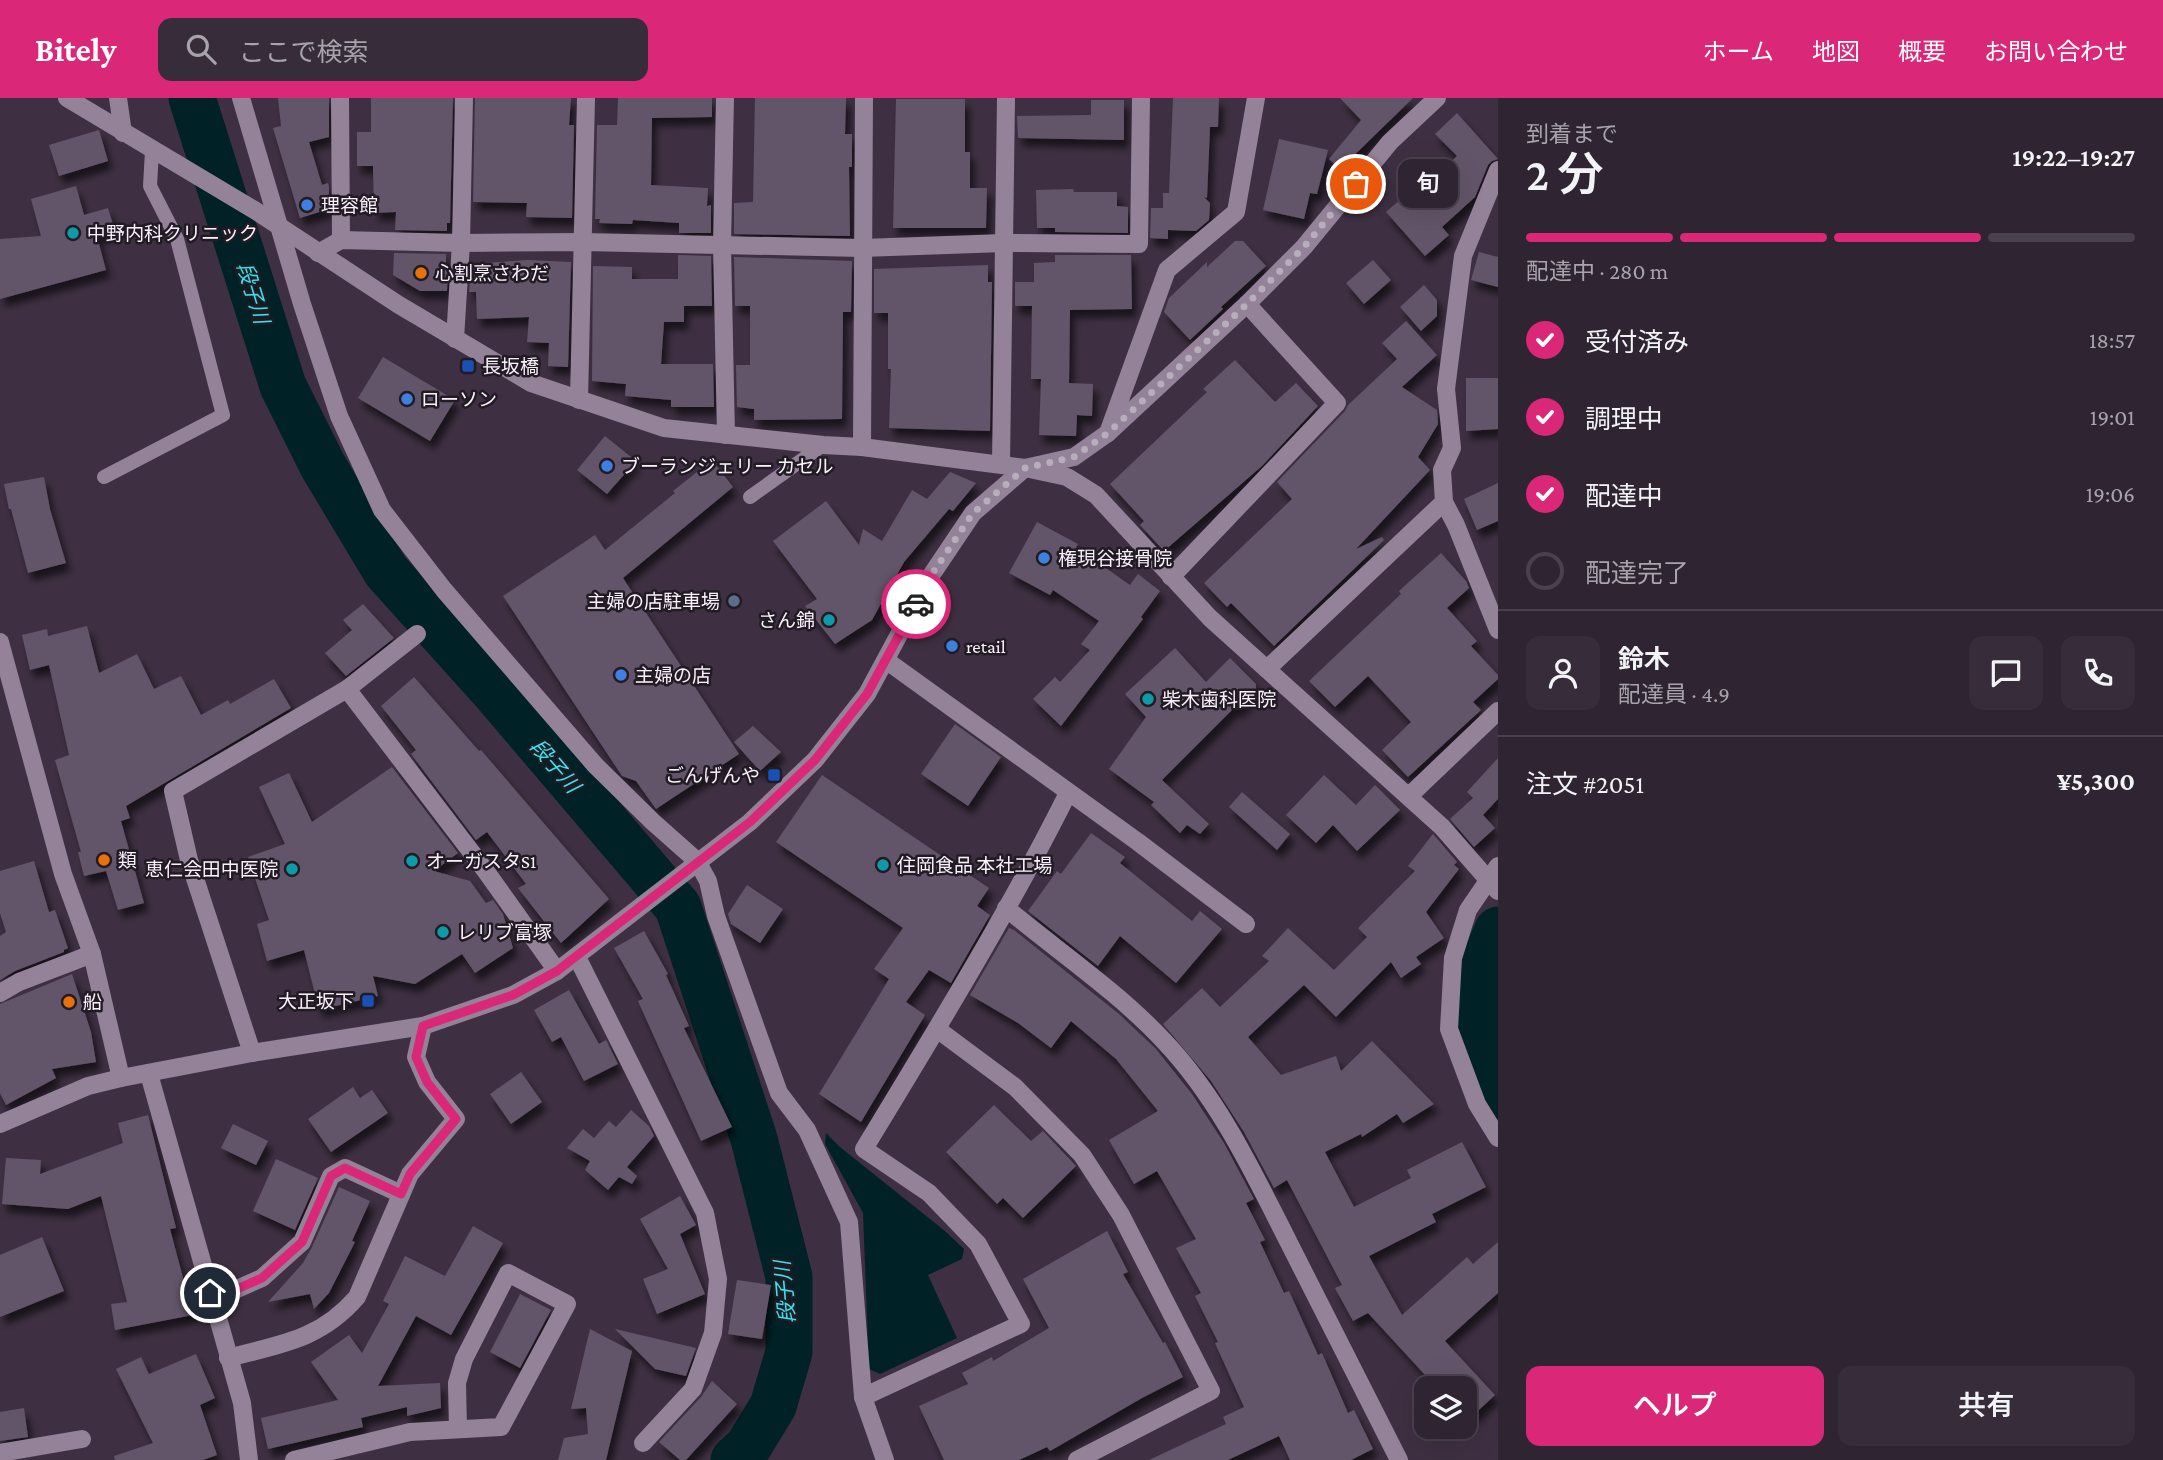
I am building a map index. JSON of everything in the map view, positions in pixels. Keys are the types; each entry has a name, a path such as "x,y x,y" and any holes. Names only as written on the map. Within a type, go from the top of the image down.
{"street":[{"path":"66,98 256,211 455,339 531,383 664,428 823,446 862,447 1000,464 1067,477 1096,495 1210,618 1409,796 1495,879 1468,910 1453,958 1449,1029 1477,1104 1498,1138"},
{"path":"118,98 123,132"},
{"path":"241,98 302,304 339,416 382,510 444,590 595,765 708,881 716,916 779,1093 807,1130 849,1222 863,1397 885,1460"},
{"path":"340,98 341,240"},
{"path":"455,339 461,243 464,98"},
{"path":"579,400 586,98"},
{"path":"725,98 722,245 726,435"},
{"path":"862,447 864,98"},
{"path":"1000,464 1006,98"},
{"path":"318,253 341,240 862,248 1004,243 1139,244 1141,98"},
{"path":"1108,433 1167,271 1236,212 1256,98"},
{"path":"1,1122 88,1086 121,1078 252,1053 423,1026 513,995 577,957 750,822 815,760 867,694 930,577 973,513 1025,468 1074,457 1108,433 1247,304 1304,247 1390,142 1437,98"},
{"path":"1498,170 1462,256 1446,389 1452,448 1442,470 1444,502 1456,525 1498,630"},
{"path":"1171,577 1337,403 1247,304"},
{"path":"1267,669 1444,502"},
{"path":"252,1053 189,860 173,791 347,689 417,634"},
{"path":"0,642 64,874 92,954 121,1078"},
{"path":"887,661 1138,842 1246,924"},
{"path":"347,689 485,870 557,971"},
{"path":"1409,796 1498,711"},
{"path":"863,1397 1021,1324 978,1244 929,1193 864,1149 1035,859 1068,793"},
{"path":"1006,908 1111,990 1165,1041 1213,1101 1249,1165 1399,1460"},
{"path":"0,993 19,982 92,954"},
{"path":"577,957 705,1213 718,1279 713,1332 693,1389 643,1443"},
{"path":"228,1359 302,1338 326,1326 343,1313 357,1297 410,1174 456,1119 427,1082 416,1057 423,1026"},
{"path":"937,1029 1015,1087 1082,1155 1121,1215 1211,1391 1077,1460"},
{"path":"149,1074 242,1403 250,1460"},
{"path":"210,1293 237,1289 262,1278 302,1242 331,1176 345,1168 401,1194"},
{"path":"294,1460 410,1432 501,1427 567,1304 509,1273 464,1359 457,1382 458,1429"},
{"path":"0,1453 82,1440"}],"lane":[{"path":"104,477 223,415 177,239 150,186 152,151"},
{"path":"750,497 823,446"}],"shaded area":[{"path":"826,1133 964,1249 962,1259 928,1275 957,1338 880,1374 869,1369 863,1213 825,1144"}],"building":[{"path":"278,98 329,98 329,137 309,142 322,185 328,183 329,209 300,218 273,128 281,126"},
{"path":"371,98 453,98 450,223 447,223 447,231 395,230 396,212 374,213 373,166 357,166 357,132 371,132"},
{"path":"475,98 571,98 569,125 574,125 572,218 526,217 527,203 473,202"},
{"path":"618,98 712,98 712,117 652,118 651,185 708,188 707,206 711,205 711,233 679,233 679,223 633,220 632,224 599,223 600,219 595,219 597,125 617,125"},
{"path":"755,98 846,98 845,134 852,134 852,167 849,167 850,236 734,234 734,203 753,202"},
{"path":"1173,98 1219,98 1218,127 1210,127 1207,198 1204,197 1210,203 1209,220 1196,231 1168,230 1168,239 1150,238 1151,208 1163,208 1163,193 1169,193"},
{"path":"1340,98 1413,98 1340,169 1329,159 1361,120"},
{"path":"896,99 965,99 965,152 970,152 970,188 987,188 986,228 893,228"},
{"path":"1091,100 1124,100 1124,140 1018,138 1017,116 1091,115"},
{"path":"1457,113 1498,159 1488,165 1475,197 1442,227 1449,235 1425,256 1386,212 1410,191 1414,195 1457,156 1435,134"},
{"path":"99,130 108,161 59,176 49,145"},
{"path":"1279,139 1328,150 1317,194 1310,193 1304,219 1263,210"},
{"name":"中野内科クリニック","path":"76,186 84,215 108,208 115,231 97,236 106,270 0,299 0,239 41,236 31,199"},
{"path":"1073,189 1074,192 1117,192 1117,206 1128,207 1128,233 1055,232 1055,228 1037,228 1036,190"},
{"path":"1235,241 1243,241 1266,266 1190,340 1164,312 1169,298 1207,262 1207,267"},
{"path":"1479,252 1498,257 1498,287 1471,280"},
{"path":"394,253 446,254 447,291 420,291 393,275"},
{"path":"678,255 711,256 712,306 684,306 684,322 664,322 661,364 713,364 714,407 671,407 671,400 625,396 626,384 592,381 593,266 632,267 632,279 678,279"},
{"path":"1055,255 1131,255 1132,309 1070,310 1069,383 1093,384 1092,416 1077,415 1076,436 1039,435 1041,379 1031,379 1032,306 1015,306 1015,282 1034,282 1034,263 1055,262"},
{"path":"734,257 852,261 851,312 843,312 842,419 754,420 754,409 737,407 736,365 750,365 750,306 735,306"},
{"path":"528,260 571,262 568,367 548,366 549,343 527,342 529,317 477,319 476,292 469,292 471,264"},
{"path":"1373,260 1391,280 1364,304 1346,283"},
{"path":"988,265 988,282 992,282 990,431 889,428 891,369 888,369 888,313 874,313 874,269"},
{"path":"1424,285 1437,300 1437,316 1421,331 1400,307"},
{"path":"1406,321 1437,355 1402,387 1437,410 1438,424 1418,457 1430,470 1356,549 1382,537 1384,540 1274,646 1231,603 1227,607 1204,583 1292,499 1277,482 1348,405 1397,359 1382,343"},
{"name":"ローソン","path":"383,357 455,400 430,441 358,398"},
{"path":"1235,360 1275,402 1296,383 1318,406 1262,466 1164,551 1140,525 1144,521 1110,484 1207,392 1203,389"},
{"path":"1466,378 1498,378 1498,429 1466,431"},
{"name":"ブーランジェリー カセル","path":"605,436 636,461 607,494 577,470"},
{"name":"主婦の店","path":"712,460 733,487 623,578 739,754 656,809 636,781 622,776 503,596 595,535 605,550"},
{"path":"950,472 976,483 953,511 949,509 904,562 872,620 835,644 805,606 817,599 773,541 826,501 859,545 863,529 882,541 912,490 927,499"},
{"path":"44,477 50,509 66,563 28,573 4,484"},
{"path":"1498,483 1498,521 1477,530 1464,499"},
{"path":"1037,522 1078,544 1076,547 1130,585 1138,574 1160,591 1141,617 1143,619 1061,726 1033,699 1055,677 1060,682 1090,650 1081,644 1099,621 1053,590 1050,595 1009,573"},
{"path":"1441,553 1469,588 1447,608 1477,641 1471,646 1498,675 1498,679 1473,702 1481,710 1408,777 1382,750 1411,722 1368,676 1335,707 1309,681"},
{"path":"363,604 394,638 346,676 325,653 352,630 343,620"},
{"path":"87,626 99,673 137,654 154,689 181,676 201,715 228,700 230,704 274,679 291,708 126,806 130,818 121,821 144,903 118,910 106,871 84,876 78,852 81,852 55,760 69,755 49,665 30,670 22,635 47,629 48,636"},
{"path":"1175,648 1206,682 1230,658 1256,684 1256,692 1238,710 1235,707 1162,780 1209,824 1200,834 1187,825 1180,833 1151,805 1154,802 1109,769 1146,717 1125,694"},
{"path":"414,677 479,751 481,750 609,899 561,943 518,888 526,884 487,832 476,840 411,754 416,750 381,706"},
{"path":"955,724 1001,757 968,806 921,774"},
{"path":"753,726 781,752 760,771 734,742"},
{"path":"1498,758 1498,799 1483,815 1495,828 1474,847 1450,819 1473,798 1467,792"},
{"path":"392,767 458,853 434,871 470,881 486,903 493,900 503,914 513,948 475,973 462,954 415,984 373,976 378,996 319,1010 304,950 267,961 257,924 269,920 248,857 285,844 259,787 289,773 312,822"},
{"name":"住岡食品 本社工場","path":"822,775 989,888 977,906 990,915 951,983 929,970 906,1002 925,1015 861,1122 819,1094 889,979 874,969 903,928 776,842"},
{"path":"1324,775 1356,805 1375,785 1400,810 1357,851 1333,825 1316,843 1286,815"},
{"path":"1242,792 1290,834 1277,850 1229,807"},
{"path":"1091,833 1125,857 1120,863 1192,921 1200,911 1222,929 1176,983 1120,936 1098,966 1028,911 1057,871 1061,874"},
{"path":"1433,834 1457,862 1454,865 1459,869 1426,912 1444,938 1416,957 1421,964 1401,978 1391,962 1336,1017 1304,985 1248,1037 1281,1075 1336,1056 1341,1071 1372,1041 1434,1104 1403,1123 1397,1114 1362,1137 1361,1134 1325,1152 1354,1207 1411,1178 1407,1170 1462,1142 1486,1187 1432,1214 1436,1222 1369,1256 1402,1315 1467,1257 1473,1264 1498,1242 1498,1293 1445,1341 1495,1395 1477,1412 1477,1376 1426,1376 1368,1313 1353,1321 1335,1288 1342,1285 1287,1180 1274,1188 1244,1132 1211,1081 1163,1024 1202,988 1220,1007 1269,961 1262,956 1288,928 1334,970 1367,937 1358,928 1415,871 1408,866"},
{"path":"34,861 49,912 55,910 68,948 0,980 0,936 6,932 0,913 0,871"},
{"path":"747,885 783,909 760,943 731,924 728,914"},
{"path":"1009,928 1119,1014 1156,1049 1192,1094 1224,1143 1254,1199 1246,1203 1265,1240 1260,1242 1284,1293 1289,1291 1318,1355 1322,1353 1348,1413 1354,1410 1373,1449 1351,1460 1290,1460 1279,1436 1228,1460 1149,1460 1226,1424 1223,1417 1244,1407 1215,1343 1218,1342 1195,1296 1201,1293 1176,1248 1196,1239 1157,1171 1134,1184 1109,1140 1158,1111 1116,1059 1071,1021 1051,1048 1018,1023 970,995"},
{"path":"644,931 668,974 666,975 689,1026 684,1028 732,1127 701,1141 638,1001 643,999 614,948"},
{"path":"72,974 91,1032 96,1062 52,1069 56,1078 6,1105 0,1093 0,1004"},
{"path":"569,990 599,1044 606,1040 618,1064 584,1081 561,1037 552,1042 534,1010"},
{"path":"521,1072 542,1102 511,1124 490,1094"},
{"path":"353,1087 360,1098 372,1090 388,1113 331,1152 308,1119"},
{"path":"994,1105 1031,1141 1043,1131 1076,1166 1023,1218 1003,1198 997,1204 946,1152"},
{"path":"631,1110 649,1126 654,1136 627,1167 637,1176 632,1184 619,1177 608,1190 585,1170 590,1161 567,1148 583,1129 594,1138 609,1121 616,1127"},
{"path":"148,1115 176,1228 170,1229 193,1315 115,1330 111,1304 127,1302 101,1196 68,1209 2,1204 6,1158 41,1160 40,1174 123,1143 118,1123"},
{"path":"233,1124 268,1141 256,1165 221,1148"},
{"path":"276,1159 318,1178 295,1230 253,1211"},
{"path":"339,1187 370,1201 352,1241 355,1242 329,1293 314,1309 310,1294 268,1302 303,1263"},
{"path":"680,1196 696,1225 680,1234 705,1294 657,1314 643,1279 668,1269 640,1219"},
{"path":"473,1226 503,1243 451,1335 416,1316 378,1386 440,1383 441,1408 407,1416 407,1407 361,1418 363,1427 268,1449 261,1418 338,1400 311,1362 349,1335 362,1353 389,1304 383,1301 405,1256 445,1276"},
{"path":"1107,1231 1128,1272 1123,1274 1183,1377 1050,1451 1047,1447 1019,1460 944,1460 919,1406 968,1384 962,1373 992,1357 993,1361 1049,1328 1023,1279"},
{"path":"42,1237 64,1291 0,1317 0,1255"},
{"path":"737,1280 771,1285 762,1339 728,1334"},
{"path":"520,1294 551,1310 520,1368 490,1352"},
{"path":"590,1329 632,1351 606,1460 558,1460 564,1438 588,1434 586,1408 571,1409"},
{"path":"615,1329 696,1348 686,1376 655,1369"},
{"path":"196,1354 215,1398 200,1405 217,1455 203,1460 115,1460 114,1456 153,1443 116,1369 141,1357 149,1374"},
{"path":"712,1381 737,1404 686,1460 680,1460 659,1442 701,1397"},
{"path":"24,1408 28,1437 0,1441 0,1412"}],"waterway":[{"name":"段子川","path":"192,98 283,386 323,466 386,571 494,691 678,907 754,1139 789,1277 789,1352 773,1406 748,1447 734,1460"},
{"path":"1498,930 1482,973 1477,1016 1482,1058 1498,1101"}],"way so far":[{"path":"916,604 930,577 973,513 1025,468 1074,457 1108,433 1247,304 1304,247 1356,184"}],"place":[{"name":"旬","path":"1356,184"},
{"name":"理容館","path":"307,205"},
{"name":"中野内科クリニック","path":"73,233"},
{"name":"心割烹さわだ","path":"421,273"},
{"name":"長坂橋","path":"468,366"},
{"name":"ローソン","path":"407,399"},
{"name":"ブーランジェリー カセル","path":"607,466"},
{"name":"権現谷接骨院","path":"1044,558"},
{"name":"主婦の店駐車場","path":"734,601"},
{"name":"さん錦","path":"829,620"},
{"name":"retail","path":"952,646"},
{"name":"主婦の店","path":"621,675"},
{"name":"柴木歯科医院","path":"1148,699"},
{"name":"ごんげんや","path":"774,775"},
{"name":"類","path":"104,860"},
{"name":"オーガスタS1","path":"412,861"},
{"name":"住岡食品 本社工場","path":"883,865"},
{"name":"恵仁会田中医院","path":"292,869"},
{"name":"レリブ富塚","path":"443,932"},
{"name":"大正坂下","path":"368,1001"},
{"name":"船","path":"69,1002"}],"route":[{"path":"210,1293 237,1289 262,1278 302,1242 331,1176 345,1168 401,1194 410,1174 456,1119 427,1082 416,1057 423,1026 513,995 557,971 750,822 815,760 867,694 916,604"}]}
